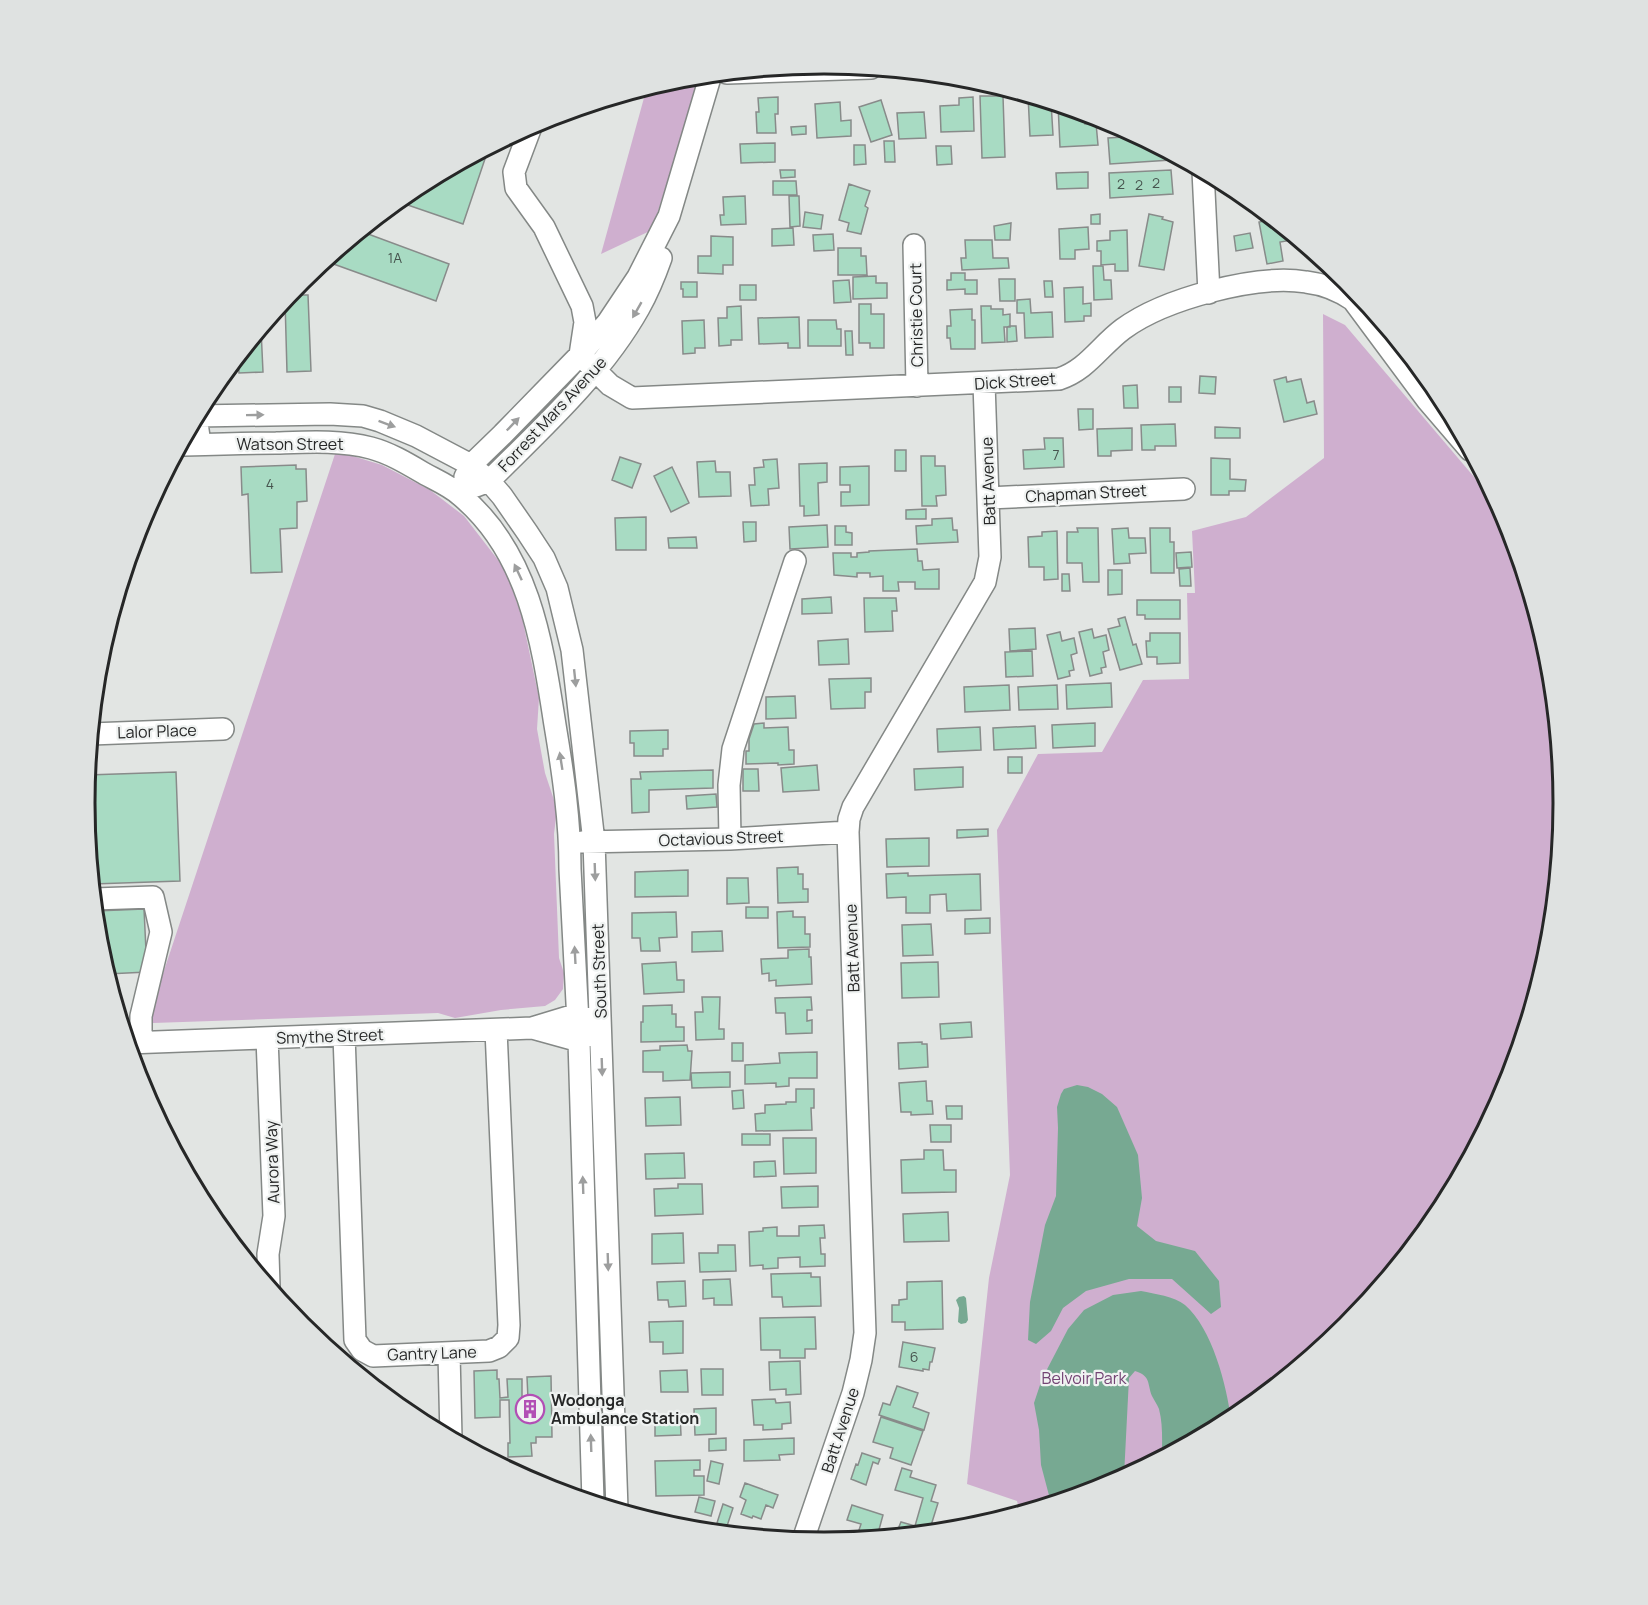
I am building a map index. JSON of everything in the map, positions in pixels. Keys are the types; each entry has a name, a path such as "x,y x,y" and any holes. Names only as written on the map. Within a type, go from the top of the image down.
{"street":[{"name":"Forrest Mars Avenue","path":"489,481 595,371 633,318 649,288 661,257 669,216 708,84"},
{"path":"527,137 514,172 516,188 544,227 582,306 585,322 580,355"},
{"path":"1203,180 1209,293"},
{"name":"Forrest Mars Avenue","path":"471,465 580,355 619,308 647,261 669,216"},
{"name":"Christie Court","path":"915,245 917,386"},
{"name":"Dick Street","path":"580,355 616,390 632,398 1047,381 1070,376 1082,368 1122,330 1148,314 1191,297 1261,281 1306,282 1348,296"},
{"name":"Dick Street","path":"1359,309 1443,419"},
{"name":"Batt Avenue","path":"806,1531 853,1393 865,1333 849,819 853,807 984,582 990,557 984,383"},
{"path":"326,442 330,414"},
{"name":"Watson Street","path":"207,416 330,414 363,417 390,425 445,450 471,465"},
{"name":"Watson Street","path":"190,445 326,442 352,444 389,454 459,494"},
{"path":"459,494 471,465"},
{"name":"South Street","path":"471,465 489,481 516,515 544,558 557,588 572,651 594,842 617,1501"},
{"path":"459,494 489,481"},
{"name":"Chapman Street","path":"988,498 1184,489"},
{"name":"South Street","path":"459,494 480,515 499,540 515,565 526,590 538,628 549,682 563,773 570,842 578,1014 593,1494"},
{"path":"730,838 729,785 733,749 795,561"},
{"name":"Lalor Place","path":"99,734 223,729"},
{"name":"Octavious Street","path":"570,842 848,832"},
{"path":"101,899 153,897 161,932 135,1041"},
{"path":"578,1014 600,1025 579,1041"},
{"name":"Smythe Street","path":"136,1043 532,1028 578,1014"},
{"name":"Smythe Street","path":"532,1028 579,1041"},
{"name":"Gantry Lane","path":"344,1035 355,1340 362,1350 373,1356 489,1351 500,1347 508,1338 496,1030"},
{"name":"Aurora Way","path":"267,1038 274,1216 268,1254 269,1274"},
{"path":"449,1353 451,1429"},
{"path":"590,1399 613,1398"}],"green space":[{"path":"698,85 652,230 601,254 645,96"},
{"name":"Belvoir Park","path":"1323,314 1345,325 1480,483 1498,524 1528,614 1547,707 1553,802 1547,898 1528,991 1498,1081 1455,1167 1430,1208 1402,1246 1339,1318 1305,1351 1268,1381 1189,1434 1103,1476 1018,1505 1017,1501 967,1484 989,1278 1010,1175 997,830 1038,754 1102,752 1143,680 1189,679 1187,593 1195,593 1192,531 1246,517 1324,458"},
{"path":"336,451 382,465 430,490 464,516 505,569 522,617 539,698 537,729 545,773 557,809 554,834 559,958 564,973 563,989 555,1000 545,1006 501,1010 455,1018 438,1013 153,1023 150,1013"}],"shaded area":[{"path":"1077,1085 1088,1087 1102,1094 1117,1107 1138,1155 1142,1198 1137,1226 1156,1241 1195,1251 1219,1281 1221,1307 1211,1314 1172,1279 1129,1279 1086,1291 1063,1308 1051,1331 1036,1344 1028,1340 1030,1302 1045,1225 1056,1196 1057,1107 1064,1089"},
{"path":"1141,1291 1175,1299 1185,1305 1203,1328 1217,1358 1229,1409 1162,1448 1159,1409 1152,1396 1148,1380 1144,1375 1135,1371 1129,1378 1125,1466 1049,1496 1041,1465 1039,1430 1034,1403 1042,1379 1068,1329 1084,1310 1113,1295"},
{"path":"964,1296 968,1320 961,1324 958,1322 959,1308 956,1300"}],"building":[{"path":"980,96 1003,96 1005,157 982,158"},
{"path":"778,97 778,114 775,114 776,133 757,133 758,98"},
{"path":"973,97 974,131 941,132 940,106 959,105 959,98"},
{"path":"881,100 892,135 871,142 859,107"},
{"path":"840,102 841,121 851,120 851,136 817,138 815,104"},
{"path":"1028,103 1051,110 1053,135 1030,136"},
{"path":"924,112 926,138 899,139 897,113"},
{"path":"1058,112 1096,126 1098,145 1060,147"},
{"path":"806,126 806,134 792,135 791,127"},
{"path":"1121,137 1168,160 1110,164 1108,138"},
{"path":"884,141 894,141 895,162 885,162"},
{"path":"775,143 775,162 741,163 740,144"},
{"path":"854,145 865,145 866,164 854,165"},
{"path":"936,146 951,146 952,164 937,165"},
{"path":"485,157 463,224 407,205 459,171"},
{"path":"780,170 795,170 795,177 781,178"},
{"path":"1171,170 1173,194 1110,198 1109,173"},
{"path":"1088,172 1088,188 1057,189 1056,173"},
{"path":"773,181 796,181 797,195 773,195"},
{"path":"849,184 870,191 865,206 868,208 861,234 847,231 849,223 839,220"},
{"path":"745,196 746,224 721,225 720,215 724,215 723,197"},
{"path":"789,196 799,196 800,226 790,227"},
{"path":"805,212 823,215 821,229 803,227"},
{"path":"1100,214 1100,224 1091,224 1091,215"},
{"path":"1149,214 1173,222 1164,270 1139,266"},
{"path":"1264,221 1288,241 1280,242 1283,261 1267,264 1259,222"},
{"path":"1011,223 1010,240 995,240 994,226"},
{"path":"1088,227 1089,249 1075,250 1075,259 1060,259 1059,229"},
{"path":"793,228 794,245 772,246 772,229"},
{"path":"1127,230 1128,271 1115,271 1115,264 1101,265 1101,251 1097,251 1097,241 1110,240 1110,231"},
{"path":"1250,233 1253,248 1236,251 1234,236"},
{"path":"368,234 449,264 436,301 333,264"},
{"path":"833,234 834,250 814,251 813,235"},
{"path":"711,236 733,237 733,265 723,265 723,274 698,273 698,256 711,256"},
{"path":"965,240 992,240 993,258 1008,258 1009,268 962,270 961,258 966,258"},
{"path":"838,248 861,248 861,256 866,256 867,275 838,275"},
{"path":"1093,266 1103,266 1104,280 1111,280 1112,299 1094,300"},
{"path":"951,273 965,273 965,280 977,280 977,294 965,294 965,289 947,290 947,280 951,280"},
{"path":"876,276 876,283 887,283 887,298 853,299 853,277"},
{"path":"999,279 1015,279 1015,301 1000,301"},
{"path":"849,280 851,302 834,303 833,281"},
{"path":"1044,281 1052,281 1053,297 1045,297"},
{"path":"681,282 697,282 697,297 683,297"},
{"path":"740,285 756,285 756,300 740,300"},
{"path":"1083,287 1083,304 1091,303 1091,316 1084,316 1084,321 1065,322 1064,288"},
{"path":"301,295 308,295 311,371 287,372 285,312"},
{"path":"1030,299 1031,313 1052,312 1053,337 1025,338 1024,313 1017,313 1017,300"},
{"path":"859,304 871,304 871,314 884,314 884,348 870,348 870,343 859,343"},
{"path":"741,306 742,340 731,340 731,345 719,346 718,318 727,318 727,307"},
{"path":"981,306 1003,309 1003,315 1010,314 1010,327 1004,327 1005,342 982,343"},
{"path":"972,309 972,320 975,320 975,349 951,349 950,338 947,338 947,326 951,326 950,310"},
{"path":"799,317 800,348 788,348 788,343 759,344 758,318"},
{"path":"704,320 705,348 695,348 695,353 683,354 682,321"},
{"path":"808,320 836,320 837,329 841,329 841,346 808,346"},
{"path":"1016,326 1017,341 1007,342 1007,327"},
{"path":"845,331 852,331 853,355 846,355"},
{"path":"262,340 263,372 239,373 239,369"},
{"path":"1200,376 1216,377 1215,394 1199,393"},
{"path":"1286,377 1287,382 1301,379 1307,403 1314,401 1317,414 1284,422 1274,380"},
{"path":"1137,385 1138,408 1124,408 1123,386"},
{"path":"1169,387 1181,387 1181,402 1169,402"},
{"path":"1078,409 1093,409 1093,429 1079,430"},
{"path":"1175,424 1176,446 1155,446 1155,450 1142,450 1141,425"},
{"path":"1215,427 1240,428 1240,438 1215,438"},
{"path":"1132,428 1132,450 1111,451 1111,456 1098,456 1097,429"},
{"path":"1044,438 1063,438 1064,467 1024,469 1023,450 1045,449"},
{"path":"895,450 906,450 906,471 895,471"},
{"path":"921,456 935,456 935,466 945,466 946,495 936,496 937,506 922,506"},
{"path":"620,457 641,464 632,488 612,480"},
{"path":"1211,458 1230,459 1230,479 1246,480 1245,491 1229,491 1229,495 1211,495"},
{"path":"777,459 779,488 768,489 769,505 751,506 749,485 755,485 754,468 764,467 763,460"},
{"path":"715,461 716,472 730,472 731,496 699,497 697,462"},
{"path":"827,463 827,482 818,483 819,515 804,516 804,506 800,506 799,464"},
{"path":"296,465 296,469 306,469 307,501 297,502 297,528 280,529 282,572 251,573 248,494 242,495 241,467"},
{"path":"869,466 869,505 841,506 841,492 850,492 850,485 840,485 840,467"},
{"path":"672,467 689,503 671,512 654,476"},
{"path":"926,509 926,519 906,519 906,510"},
{"path":"646,517 646,550 616,550 615,518"},
{"path":"952,518 953,530 957,530 958,542 917,544 916,526 932,525 932,519"},
{"path":"743,522 756,522 756,541 744,542"},
{"path":"827,525 828,547 790,549 789,527"},
{"path":"835,526 846,526 846,532 852,533 852,545 835,545"},
{"path":"1077,528 1098,528 1099,582 1083,582 1082,563 1067,563 1067,532 1078,532"},
{"path":"1128,528 1129,538 1145,538 1146,553 1129,554 1130,563 1114,564 1112,529"},
{"path":"1150,528 1170,528 1170,542 1174,542 1174,573 1151,573"},
{"path":"1057,531 1058,579 1044,580 1044,567 1029,567 1028,537 1042,536 1042,532"},
{"path":"696,537 697,548 669,548 668,538"},
{"path":"917,549 918,561 922,561 923,570 939,569 939,589 915,589 915,582 898,582 899,591 883,591 883,576 870,577 870,573 857,573 857,577 834,575 833,553 851,553 851,557 857,557 857,553 869,551"},
{"path":"1191,552 1192,567 1177,568 1176,553"},
{"path":"1190,568 1191,586 1180,586 1179,569"},
{"path":"1108,570 1122,570 1122,594 1108,595"},
{"path":"1062,574 1069,574 1070,591 1062,591"},
{"path":"831,597 832,613 802,614 802,599"},
{"path":"864,598 896,598 897,611 892,611 893,631 865,632"},
{"path":"1137,600 1180,600 1180,619 1145,619 1145,615 1137,615"},
{"path":"1125,617 1133,645 1136,644 1142,664 1120,670 1108,629 1120,626 1118,619"},
{"path":"1035,628 1036,649 1010,651 1009,629"},
{"path":"1092,629 1094,638 1106,635 1109,650 1103,652 1106,667 1101,668 1102,673 1090,676 1079,632"},
{"path":"1060,632 1062,641 1074,638 1077,653 1071,655 1074,670 1069,671 1070,676 1058,679 1047,635"},
{"path":"1150,633 1180,633 1180,663 1157,664 1157,657 1147,657 1146,641 1150,641"},
{"path":"848,639 849,664 819,665 818,641"},
{"path":"1032,651 1033,676 1006,677 1005,652"},
{"path":"871,678 871,692 865,692 865,708 831,709 829,679"},
{"path":"1111,683 1112,707 1067,709 1066,685"},
{"path":"1009,685 1010,710 965,712 964,687"},
{"path":"1057,685 1058,709 1019,710 1018,687"},
{"path":"795,696 796,718 766,719 766,697"},
{"path":"764,723 764,728 788,727 789,750 794,750 794,764 746,764 746,751 749,751 749,739 754,724"},
{"path":"1095,723 1095,746 1053,748 1052,725"},
{"path":"1035,726 1036,748 994,750 993,728"},
{"path":"980,727 981,750 938,752 937,729"},
{"path":"668,730 668,749 663,749 663,756 634,756 634,743 630,743 630,731"},
{"path":"1008,757 1022,757 1022,773 1008,773"},
{"path":"817,765 819,790 783,792 781,768"},
{"path":"963,767 963,787 915,790 914,769"},
{"path":"743,769 758,769 759,791 743,791"},
{"path":"713,770 713,788 649,790 649,812 632,813 631,779 641,779 640,772"},
{"path":"176,772 180,881 100,884 95,802 96,775"},
{"path":"716,794 717,807 687,809 686,796"},
{"path":"988,829 988,836 957,838 957,830"},
{"path":"929,838 929,866 887,867 886,839"},
{"path":"798,867 798,874 803,874 803,889 808,889 808,902 778,903 777,868"},
{"path":"688,870 688,896 635,897 635,872"},
{"path":"908,873 908,876 980,874 981,910 947,911 946,894 930,895 930,913 906,913 906,897 887,898 886,874"},
{"path":"727,878 748,878 749,903 727,904"},
{"path":"746,907 768,907 768,918 746,918"},
{"path":"144,909 147,972 116,974 103,911"},
{"path":"793,911 793,917 805,917 805,934 810,934 810,947 778,948 777,912"},
{"path":"676,912 677,937 659,938 660,951 641,951 640,938 632,938 632,913"},
{"path":"990,918 990,933 965,934 965,919"},
{"path":"931,924 933,955 903,956 902,925"},
{"path":"722,931 723,951 692,952 692,932"},
{"path":"809,949 812,984 776,986 776,980 769,981 769,973 762,974 761,959 788,958 788,950"},
{"path":"676,962 677,980 684,980 684,992 644,994 642,964"},
{"path":"938,962 939,997 902,998 901,963"},
{"path":"702,997 720,997 719,1029 724,1029 724,1039 696,1040 695,1012 703,1012"},
{"path":"811,997 812,1010 807,1010 807,1021 812,1020 812,1033 786,1034 785,1013 776,1013 775,998"},
{"path":"672,1005 672,1014 676,1014 676,1027 684,1027 684,1041 641,1042 643,1006"},
{"path":"971,1022 972,1037 941,1039 940,1024"},
{"path":"922,1042 922,1044 927,1044 928,1067 899,1069 898,1043"},
{"path":"732,1043 743,1043 743,1061 732,1061"},
{"path":"687,1045 688,1051 692,1051 690,1080 663,1081 663,1072 643,1072 643,1051 660,1050 660,1046"},
{"path":"817,1052 817,1078 789,1078 789,1086 776,1087 776,1083 745,1084 745,1065 780,1063 779,1053"},
{"path":"730,1072 730,1087 692,1088 691,1073"},
{"path":"926,1081 927,1101 932,1101 933,1114 911,1115 911,1112 901,1112 899,1083"},
{"path":"796,1089 814,1089 814,1108 811,1108 812,1130 756,1131 755,1114 765,1113 765,1105 796,1102"},
{"path":"743,1090 744,1108 733,1109 732,1091"},
{"path":"680,1097 681,1125 646,1126 645,1098"},
{"path":"946,1106 962,1106 962,1119 947,1119"},
{"path":"930,1125 951,1125 951,1142 931,1142"},
{"path":"742,1134 770,1134 770,1145 742,1145"},
{"path":"783,1138 816,1138 816,1173 784,1174"},
{"path":"924,1150 943,1150 944,1170 956,1170 956,1192 902,1193 901,1160 924,1159"},
{"path":"684,1153 685,1178 646,1179 645,1154"},
{"path":"775,1161 776,1176 754,1177 754,1162"},
{"path":"678,1184 702,1184 703,1214 655,1216 654,1189 678,1188"},
{"path":"818,1186 818,1207 782,1208 781,1187"},
{"path":"948,1212 949,1241 904,1242 903,1214"},
{"path":"824,1225 825,1238 820,1238 821,1254 825,1254 825,1266 800,1267 800,1257 778,1258 778,1268 763,1269 763,1265 750,1266 749,1232 777,1227 777,1236 799,1236 799,1226"},
{"path":"683,1233 684,1263 652,1264 652,1234"},
{"path":"718,1245 735,1245 736,1271 700,1272 699,1253 718,1253"},
{"path":"811,1273 811,1277 820,1277 821,1306 783,1307 782,1297 772,1297 771,1274"},
{"path":"730,1279 732,1305 714,1305 714,1298 703,1299 703,1280"},
{"path":"685,1281 686,1306 669,1307 668,1300 658,1300 657,1282"},
{"path":"942,1281 943,1329 905,1330 905,1322 892,1322 892,1305 899,1305 899,1300 907,1299 907,1282"},
{"path":"815,1317 816,1349 805,1349 805,1358 780,1358 780,1350 761,1350 760,1318"},
{"path":"683,1321 683,1353 663,1354 663,1342 650,1342 649,1322"},
{"path":"903,1342 935,1348 929,1370 899,1367"},
{"path":"800,1361 801,1394 786,1395 786,1389 770,1390 769,1362"},
{"path":"701,1369 723,1369 723,1395 702,1395"},
{"name":"Wodonga Ambulance Station","path":"497,1370 500,1398 508,1397 507,1379 522,1379 522,1399 528,1399 527,1377 551,1376 552,1437 536,1437 536,1443 531,1443 532,1456 508,1457 509,1400 500,1400 500,1417 475,1418 474,1371"},
{"path":"687,1370 688,1392 661,1392 660,1371"},
{"path":"897,1386 918,1393 913,1407 929,1413 924,1430 879,1415 883,1403 890,1405"},
{"path":"775,1399 776,1403 790,1402 791,1423 782,1424 782,1429 763,1430 763,1425 754,1425 752,1400"},
{"path":"716,1408 716,1434 695,1435 694,1409"},
{"path":"680,1414 681,1435 655,1436 655,1415"},
{"path":"881,1417 923,1431 911,1465 890,1458 893,1448 873,1442"},
{"path":"726,1438 726,1450 709,1451 709,1439"},
{"path":"794,1438 794,1454 779,1455 780,1460 744,1461 744,1440"},
{"path":"862,1453 880,1459 878,1464 873,1462 866,1485 851,1479"},
{"path":"700,1460 700,1470 694,1470 694,1476 704,1476 704,1495 656,1496 655,1461"},
{"path":"711,1461 723,1464 719,1484 707,1481"},
{"path":"902,1468 912,1471 910,1477 936,1485 931,1501 938,1503 932,1523 915,1525 923,1498 895,1490"},
{"path":"745,1483 778,1495 773,1508 766,1505 761,1519 741,1514 746,1500 740,1497"},
{"path":"699,1497 715,1501 711,1516 695,1512"},
{"path":"723,1504 733,1508 727,1525 717,1523"},
{"path":"852,1505 883,1515 879,1529 859,1531 861,1524 847,1520"},
{"path":"901,1522 914,1526 899,1527"}],"place":[{"name":"Wodonga Ambulance Station","path":"530,1409"}]}
